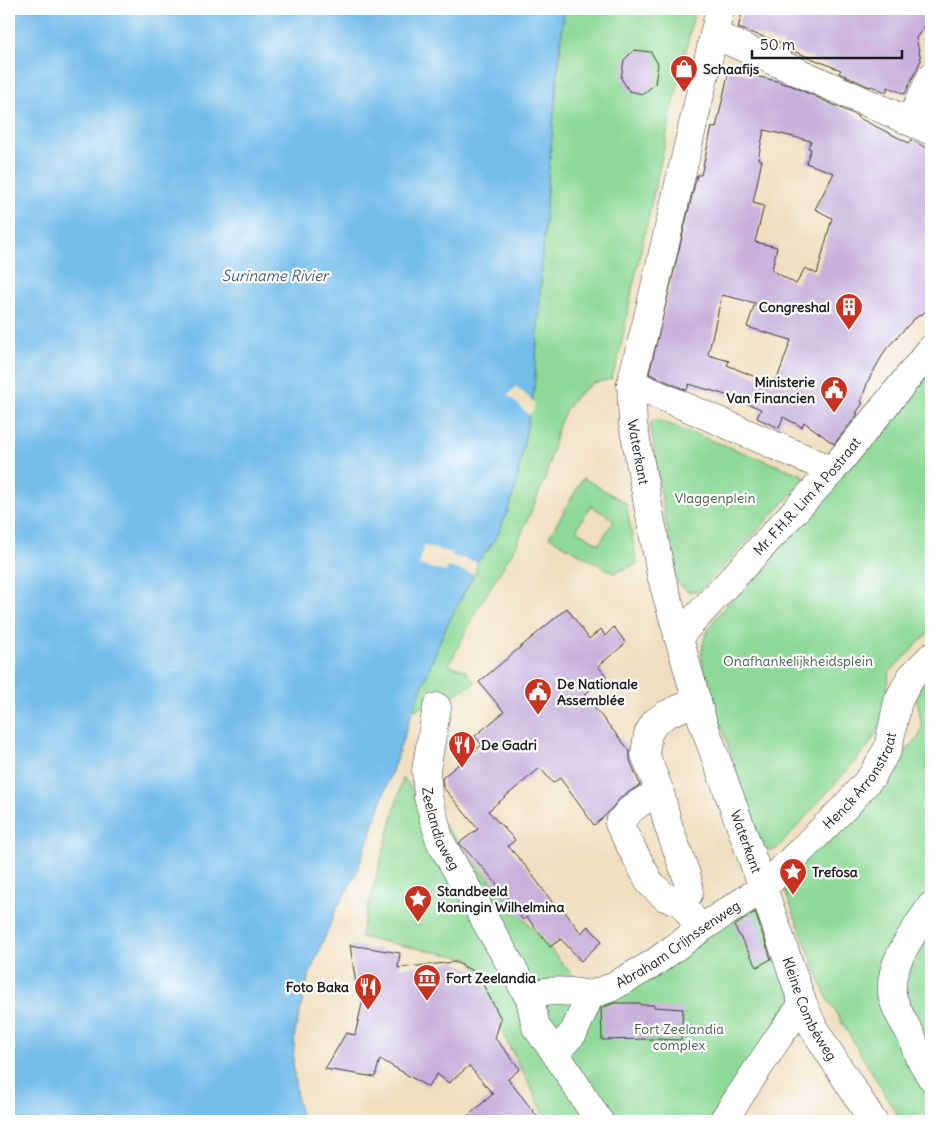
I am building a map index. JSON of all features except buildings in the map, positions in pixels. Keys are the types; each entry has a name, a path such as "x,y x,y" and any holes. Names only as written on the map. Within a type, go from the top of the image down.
{"street":[{"name":"Waterkant","path":"720,9 631,383 633,424 661,575 678,637 703,723 764,888"},
{"path":"715,35 921,126 931,77"},
{"name":"Mr. F.H.R. Lim A Postraat","path":"678,637 831,472 931,349"},
{"path":"631,383 820,465 831,472"},
{"name":"Henck Arronstraat","path":"764,888 846,806 872,776 888,748 898,701 910,677 931,657"},
{"path":"682,902 689,893 687,877 668,825 660,792 645,754 648,734 655,722 667,714 697,701"},
{"name":"Zeelandiaweg","path":"437,707 426,770 428,798 440,841 530,999 536,1027 554,1051 599,1121"},
{"path":"660,792 641,802 624,815 618,824 650,883 665,897 682,902 702,928"},
{"name":"Abraham Crijnssenweg","path":"530,999 543,992 556,991 590,995 610,988 652,965 702,928 764,888"},
{"name":"Kleine Combéweg","path":"764,888 803,1004 814,1029 872,1121"},
{"path":"931,906 898,960 893,975 892,994 900,1016 912,1037 918,1055 931,1077"},
{"path":"554,1051 574,1032 590,995"},
{"path":"723,1121 803,1004"}],"green space":[{"path":"564,9 695,9 618,360 611,379 593,383 574,398 565,411 558,428 545,479 517,544 476,611 449,665 465,670 475,683 439,703 413,710 443,633 474,574 477,562 490,547 499,532 510,505 518,475 534,389 547,188"},
{"name":"Onafhankelijkheidsplein","path":"931,362 931,630 889,673 882,722 868,747 777,849 767,850 761,847 703,669 702,649 707,632 714,620"},
{"name":"Vlaggenplein","path":"655,419 803,475 804,481 700,591 687,591 677,582 650,423"},
{"path":"583,478 626,503 637,564 614,573 549,537","holes":["591,506 614,520 599,544 576,530"]},
{"path":"931,672 931,1121 901,1121 827,998 782,884 918,738 922,729 916,698 919,687"},
{"name":"Fort Zeelandia complex","path":"403,778 590,995 763,888 803,1004 721,1121 548,1121 505,1038 471,959 360,937"}],"water":[{"name":"Suriname Rivier","path":"9,9 564,9 547,188 534,389 516,485 499,532 490,547 477,562 474,574 443,633 413,710 356,874 335,912 308,978 295,1032 293,1063 297,1100 303,1121 9,1121"}],"pier":[{"path":"516,386 535,403 529,415 508,395"},
{"path":"424,546 477,562 474,574 448,567 446,572 419,565"}],"place":[{"name":"Schaafijs","path":"684,93"},
{"name":"Congreshal","path":"849,331"},
{"name":"Ministerie Van Financien","path":"834,414"},
{"name":"De Nationale Assemblée","path":"538,716"},
{"name":"De Gadri","path":"462,769"},
{"name":"Trefosa","path":"793,896"},
{"name":"Standbeeld Koningin Wilhelmina","path":"418,923"},
{"name":"Fort Zeelandia","path":"427,1002"},
{"name":"Foto Baka","path":"368,1011"}]}
